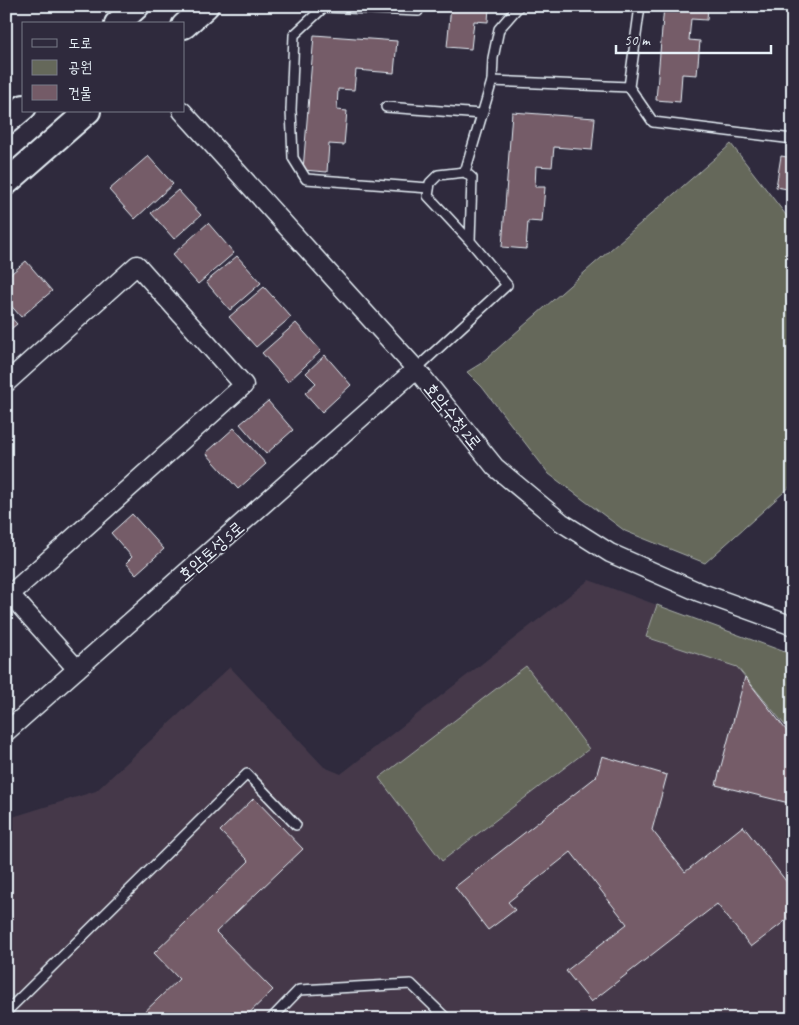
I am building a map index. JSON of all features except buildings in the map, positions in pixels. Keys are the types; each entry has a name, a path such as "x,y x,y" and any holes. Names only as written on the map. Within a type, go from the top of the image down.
{"street":[{"path":"119,22 137,6"},
{"path":"185,25 206,6"},
{"path":"6,122 22,109"},
{"path":"6,183 87,112"},
{"name":"호암수청2로","path":"183,112 416,369 495,467 561,522 610,554 699,592 793,626"},
{"path":"6,383 137,266 244,385 8,594 77,669"},
{"name":"호암토성5로","path":"6,732 416,369"}],"lane":[{"path":"419,6 418,11 324,7 294,35 291,120 293,158 306,179 429,188"},
{"path":"465,172 492,81 493,58 499,29 519,6"},
{"path":"640,6 629,87 653,122 793,139"},
{"path":"492,81 629,87"},
{"path":"386,107 482,114"},
{"path":"416,369 507,285 470,241 428,196 430,183 438,175 465,172 472,178 470,241"},
{"path":"6,1012 247,774 296,825"},
{"path":"271,1019 299,990 411,984 447,1019"}],"shaded area":[{"path":"589,580 657,605 646,637 737,667 793,735 793,1019 6,1019 6,819 96,791 230,667 324,767 341,774"}],"green space":[{"path":"731,144 793,224 793,484 705,563 625,531 549,474 482,387 467,372 480,364"},
{"path":"657,605 793,655 793,735 737,667 646,637"},
{"path":"526,666 589,749 442,861 379,778"}]}
